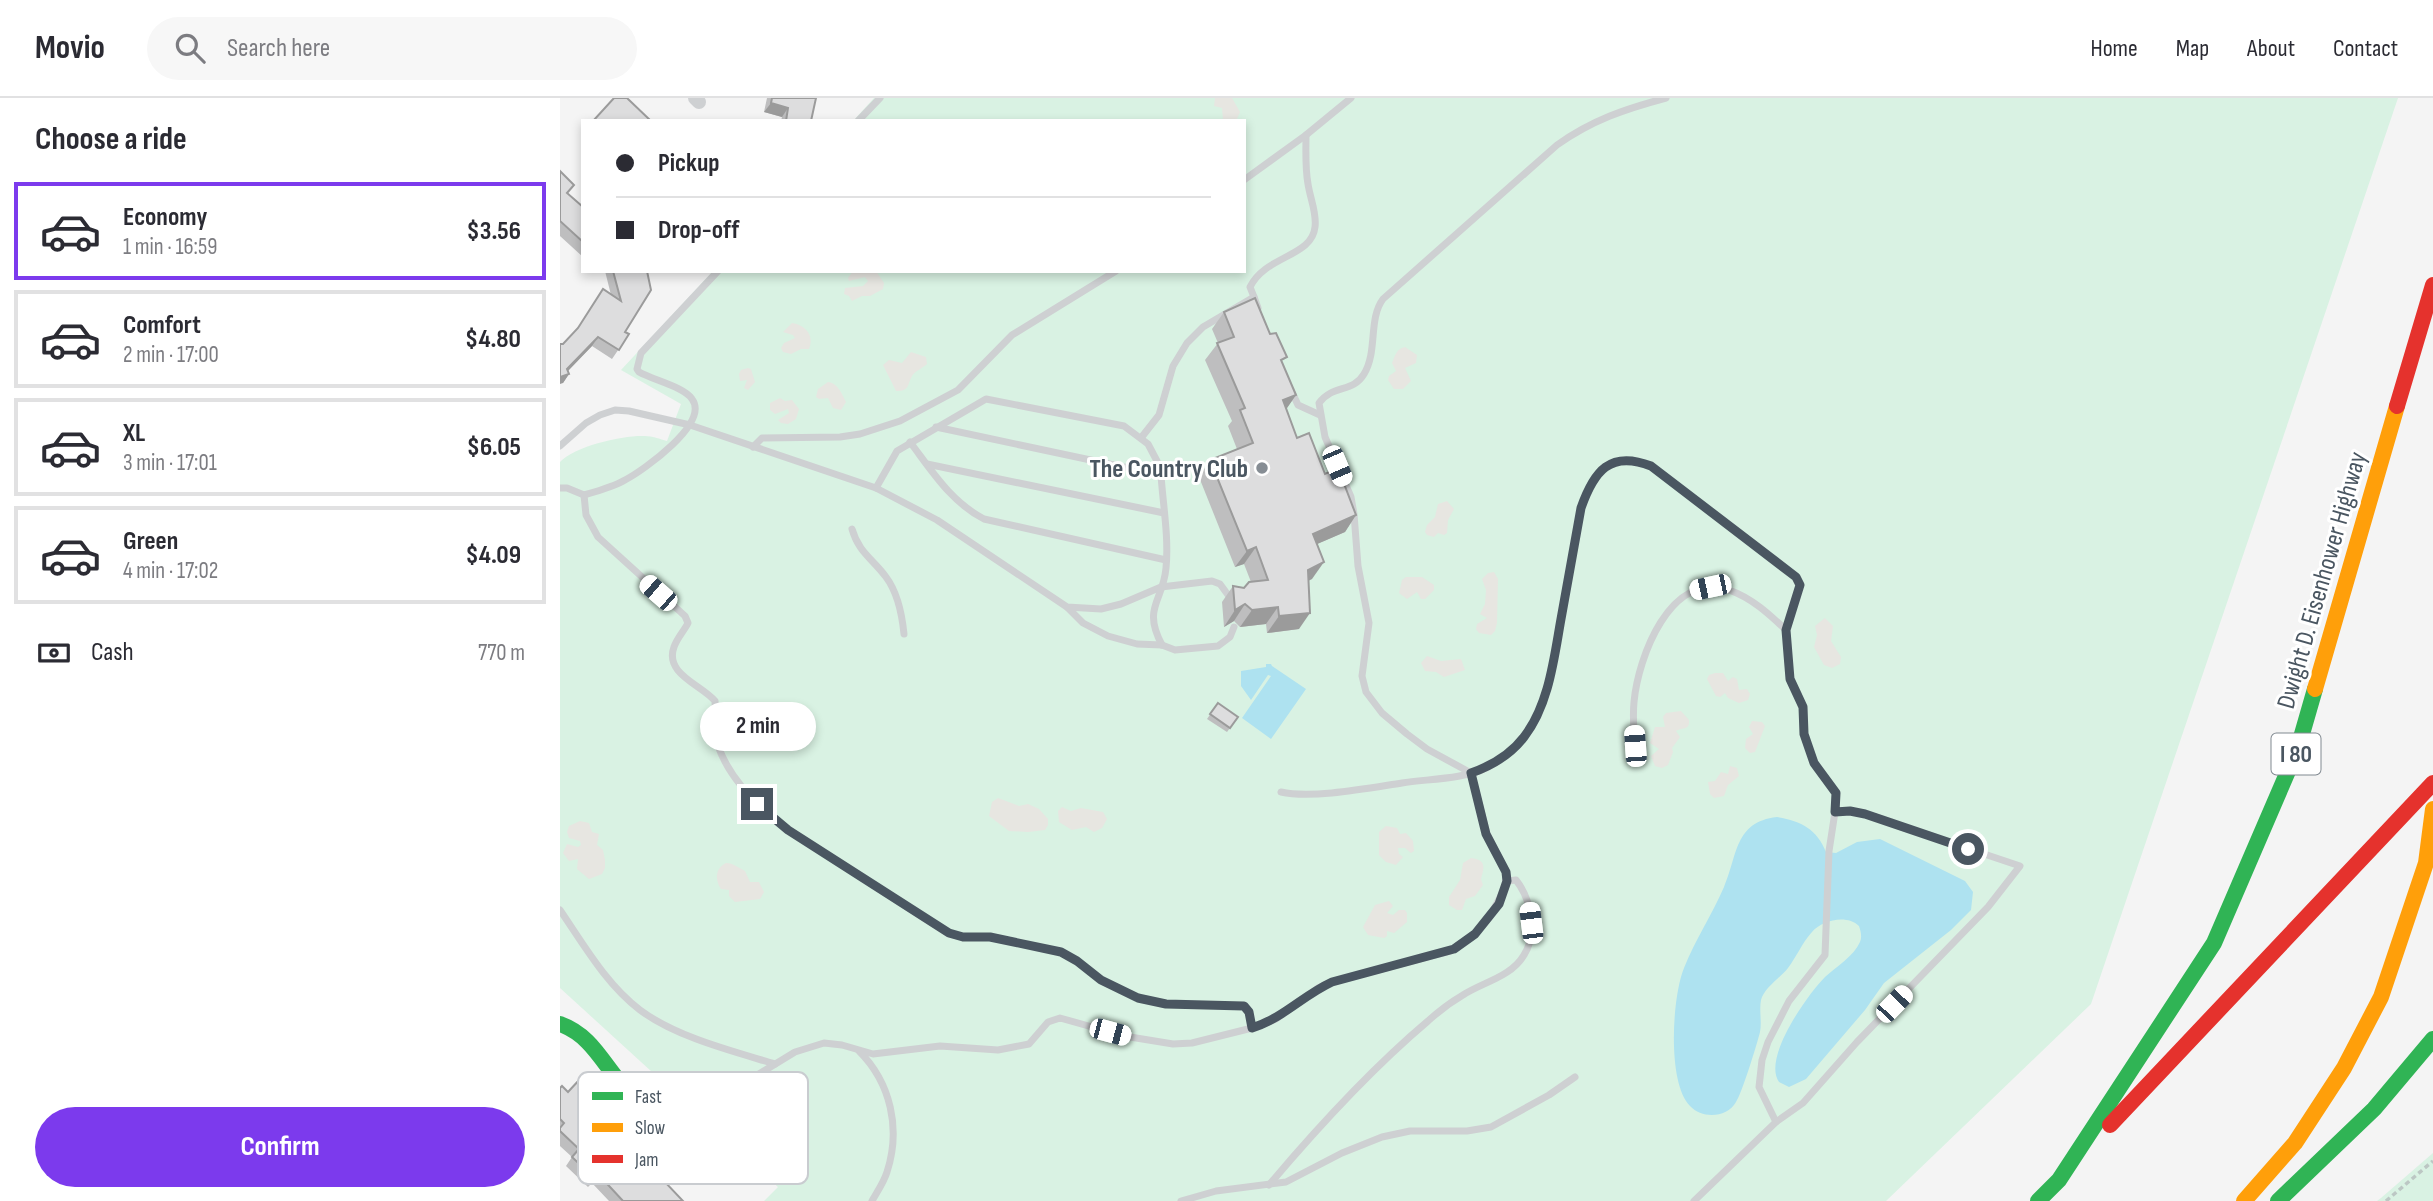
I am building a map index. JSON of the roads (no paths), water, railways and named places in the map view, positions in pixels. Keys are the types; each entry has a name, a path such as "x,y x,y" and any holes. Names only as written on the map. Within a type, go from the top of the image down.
{"main road":[{"name":"Dwight D. Eisenhower Highway","path":"2038,1201 2059,1180 2214,943 2298,748 2363,517 2433,285"},
{"path":"2059,1180 2433,783"},
{"path":"2244,1201 2295,1143 2344,1068 2381,997 2426,863 2433,809"},
{"path":"560,1024 584,1036 615,1072"},
{"path":"2278,1201 2374,1109 2433,1039"}],"lane":[{"path":"860,119 880,98"},
{"path":"1246,179 1306,135 1350,98"},
{"path":"762,1072 802,1049 824,1043 873,1054 940,1046 980,1050 1016,1048 1029,1044 1052,1020 1060,1018 1124,1036 1173,1044 1192,1044 1276,1019 1318,988 1332,982 1454,949 1475,934 1499,904 1507,881 1506,872 1486,834 1471,773 1406,734 1382,713 1366,692 1362,676 1369,623 1358,566 1354,514 1351,497 1325,437 1319,403 1325,395 1334,390 1354,386 1366,372 1371,358 1376,313 1383,299 1567,138 1606,116 1666,98"},
{"path":"1261,316 1250,287 1257,275 1268,265 1308,244 1315,229 1307,181 1306,135"},
{"path":"560,488 584,495 631,477 663,454 690,425 696,414 695,401 689,395 639,372 637,365 641,353 716,273"},
{"path":"753,447 762,438 840,437 860,434 919,412 958,390 1012,335 1113,273"},
{"path":"1141,438 1159,415 1173,366 1187,344 1203,327 1254,297"},
{"path":"1289,386 1298,405 1320,415"},
{"path":"876,488 897,450 986,399 1118,423 1141,438 1153,452 1161,475 1166,560 1153,616 1156,634 1162,645"},
{"path":"560,446 586,424 615,410 690,425 876,488 927,514 1068,607 1083,623 1108,636 1137,644 1162,645 1175,650 1218,646 1230,637 1234,627"},
{"path":"936,427 1161,475"},
{"path":"911,442 959,502 984,519 1166,560"},
{"path":"1281,792 1299,795 1471,773 1486,768 1513,749 1535,720 1552,667 1581,508 1588,489 1599,473 1614,461 1633,459 1651,466 1796,577 1800,585 1786,630 1790,679 1803,707 1804,734 1814,763 1836,793 1829,851 1825,955 1789,1001 1762,1060 1759,1087 1776,1122"},
{"path":"926,464 1164,513"},
{"path":"584,495 586,515 598,537 685,616 688,623 672,651 673,659 682,676 715,701 714,730 729,767 741,786 770,816 949,933 963,937 990,937 1061,952 1101,980 1138,998 1166,1004 1244,1006 1249,1012 1252,1028"},
{"path":"852,528 861,551 886,577 892,588 899,605 904,634"},
{"path":"1068,607 1101,609 1161,587 1212,581 1220,584 1231,599"},
{"path":"1636,762 1634,701 1644,655 1664,617 1677,603 1693,591 1710,587 1727,589 1745,597 1786,630"},
{"path":"1694,1201 1723,1170 1776,1122 1803,1103 1857,1042 1989,908 2020,866 1865,814 1835,812"},
{"path":"1269,1185 1357,1088 1405,1041 1461,996 1507,973 1523,957 1531,937 1530,909 1521,886 1516,880 1507,881"},
{"path":"560,910 597,965 640,1010 698,1038 775,1064"},
{"path":"859,1051 873,1065 888,1097 893,1125 892,1151 887,1174 872,1201"},
{"path":"1181,1201 1216,1191 1286,1182 1342,1153 1410,1131 1479,1130 1491,1127 1549,1095 1575,1077"}],"water":[{"path":"1266,664 1271,664 1306,689 1271,739 1242,718 1271,676 1268,675 1251,700 1241,686 1241,671 1266,667"},
{"path":"1777,817 1807,827 1818,837 1826,852 1836,853 1857,842 1880,839 1965,881 1973,892 1971,910 1951,930 1884,983 1865,1010 1806,1079 1789,1087 1779,1082 1775,1071 1789,1027 1817,985 1854,952 1861,938 1859,926 1848,920 1835,920 1816,928 1788,968 1763,996 1760,1004 1760,1032 1736,1102 1721,1114 1707,1115 1690,1106 1678,1079 1674,1039 1680,981 1688,958 1724,887 1745,833 1763,820"}],"place":[{"name":"The Country Club","path":"1262,468"}]}
